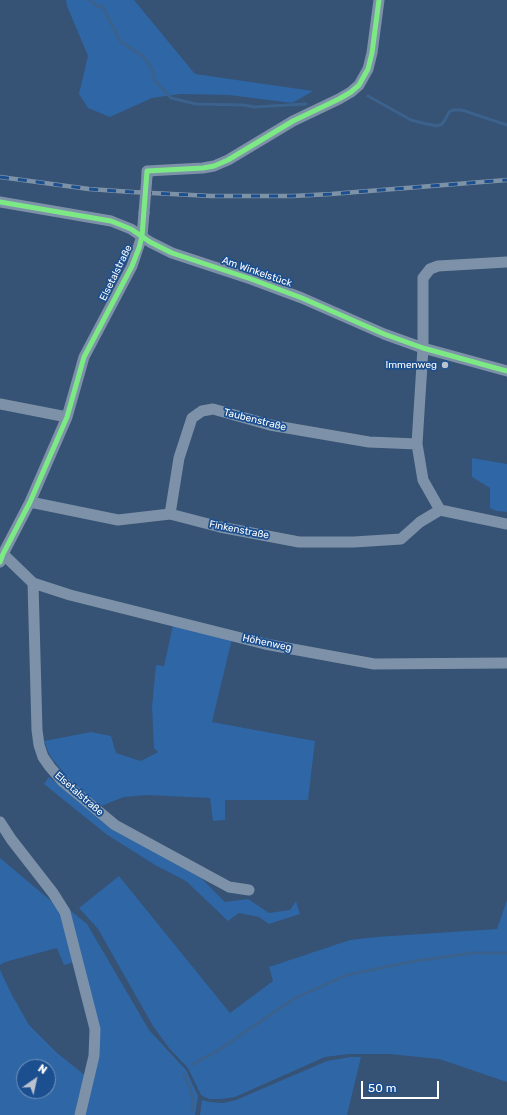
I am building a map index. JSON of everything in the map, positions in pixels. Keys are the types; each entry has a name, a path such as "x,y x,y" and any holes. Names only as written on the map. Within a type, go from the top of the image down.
{"street":[{"name":"Elsetalstraße","path":"249,890 229,887 115,825 62,781 50,767 43,757 39,745 37,730 33,583 1,558 30,502 67,417 84,357 132,266 142,236 147,174 214,166 228,160 293,121 351,92 359,85 368,69 372,53 379,0"},
{"name":"Am Winkelstück","path":"0,202 111,221 131,229 158,247 172,253 251,279 302,298 384,334 422,348 507,370"},
{"path":"507,262 438,266 430,269 423,278 422,348 417,444 423,480 440,510 507,524"},
{"path":"0,404 67,417"},
{"name":"Taubenstraße","path":"170,514 179,458 192,418 202,411 213,409 270,425 369,442 417,444"},
{"name":"Finkenstraße","path":"30,502 118,520 170,514 220,527 299,542 354,542 401,539 420,522 440,510"},
{"name":"Höhenweg","path":"33,583 70,595 265,644 374,664 507,663"},
{"path":"0,822 11,839 53,893 65,912 95,1029 94,1056 80,1115"}],"shaded area":[{"path":"66,0 134,0 195,74 313,91 292,103 229,95 180,94 152,98 110,117 88,108 79,94 88,56 67,6"},
{"path":"472,458 507,464 507,512 496,511 490,508 490,488 472,477"},
{"path":"173,625 232,639 212,722 315,741 308,800 225,800 225,820 213,821 210,798 146,795 124,797 101,806 75,787 50,756 44,741 91,732 111,736 116,753 141,761 158,752 154,748 152,707 156,665 164,666"},
{"path":"49,777 111,828 201,878 225,902 248,899 269,913 290,910 296,901 300,914 269,924 259,917 239,913 228,921 186,881 155,865 106,834 44,784"},
{"path":"0,858 56,905 65,924 77,961 64,965 57,948 5,962 0,965"},
{"path":"119,876 230,1013 273,981 269,967 350,940 497,929 507,900 507,1082 439,1059 389,1054 349,1054 325,1057 235,1097 209,1099 201,1095 188,1068 169,1048 153,1026 98,929 79,908"},
{"path":"66,907 87,924 149,1030 186,1070 198,1096 195,1115 82,1115 95,1056"},
{"path":"0,970 29,1025 56,1052 87,1077 78,1115 0,1115"},
{"path":"350,1057 361,1057 347,1115 200,1115 202,1100 223,1103 236,1100 327,1061"}],"waterway":[{"path":"89,0 99,7 102,6 121,42 143,56 151,67 155,81 171,98 196,104 244,105 254,107 306,104"},
{"path":"368,96 411,120 427,124 437,126 442,124 449,112 453,110 462,110 507,125"},
{"path":"193,1064 217,1051 295,998 347,975 415,961 473,953 507,953"},
{"path":"184,1074 193,1100 192,1111"}],"railway":[{"path":"0,177 89,189 211,196 293,196 331,194 507,180"}],"cycle path":[{"path":"0,562 30,502 67,417 84,357 132,266 139,248 142,236 147,171 214,166 228,160 293,121 351,92 359,85 368,69 372,53 379,0"},
{"path":"0,202 111,221 131,229 150,242 172,253 251,279 302,298 384,334 423,348 507,371"}],"place":[{"name":"Immenweg","path":"445,365"}]}
